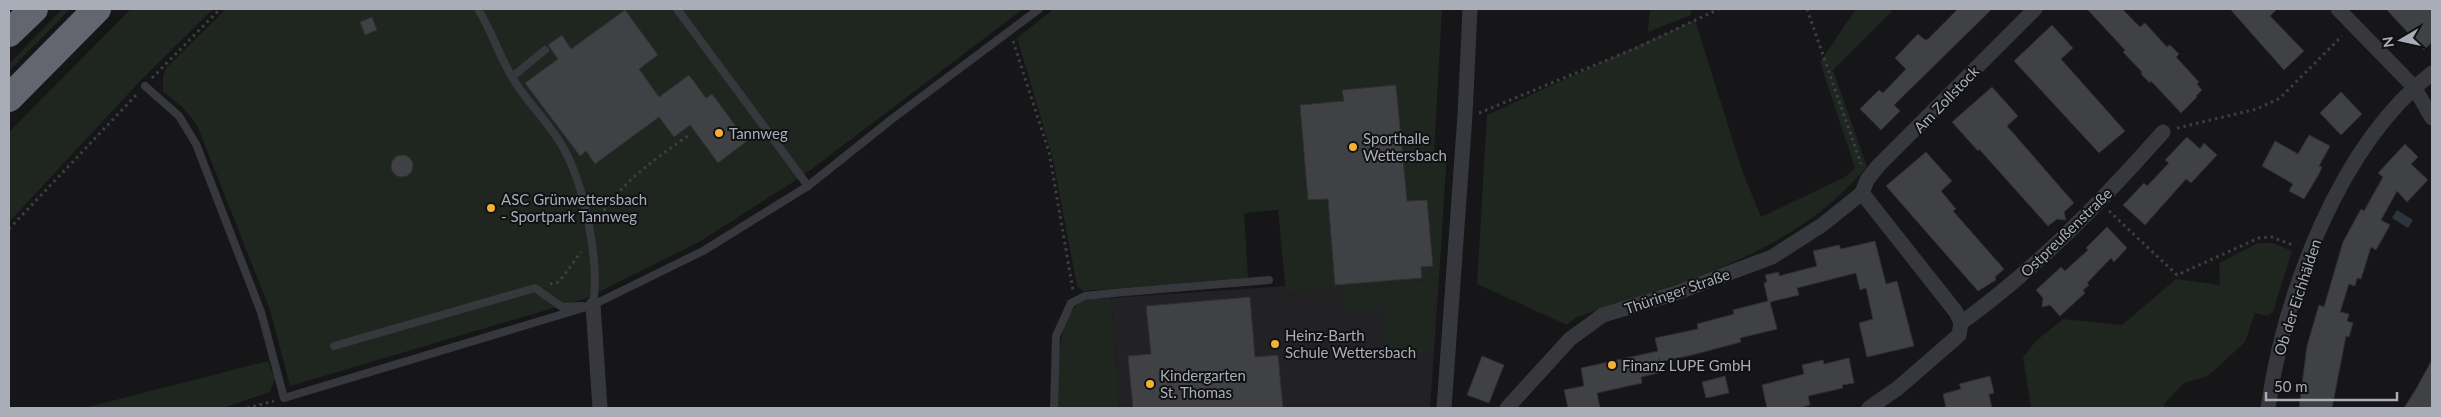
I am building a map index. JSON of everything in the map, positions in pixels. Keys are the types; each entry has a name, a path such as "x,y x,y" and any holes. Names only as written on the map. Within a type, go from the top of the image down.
{"highway":[{"path":"9,33 34,9"},
{"path":"9,98 97,9"}],"street":[{"path":"1444,408 1465,115 1470,9"},
{"name":"Am Zollstock","path":"1864,187 1878,166 2035,9"},
{"path":"2338,9 2414,87 2432,118"},
{"name":"Ob der Eichhälden","path":"2268,408 2281,340 2310,252 2343,181 2359,153 2414,87 2432,74"},
{"name":"Ostpreußenstraße","path":"1869,408 1898,388 1959,336 1961,323 2051,250 2100,202 2163,132"},
{"path":"1864,187 1956,312 1961,323"},
{"name":"Thüringer Straße","path":"1508,408 1570,338 1603,315 1673,294 1772,257 1822,224 1864,187"},
{"path":"592,305 600,408"}],"lane":[{"path":"478,9 512,77 565,149 579,183 588,220 595,290 592,305"},
{"path":"677,9 808,186"},
{"path":"145,86 179,116 196,144 261,312 284,398 592,305 703,251 808,186 1039,9"},
{"path":"512,77 545,50"},
{"path":"1054,408 1056,336 1062,319 1071,303 1086,296 1269,280"},
{"path":"334,346 535,288 562,307 592,305"}],"path":[{"path":"9,229 220,9"},
{"path":"1465,115 1491,109 1636,48 1719,9"},
{"path":"1807,9 1864,187"},
{"path":"2163,132 2169,133 2180,126 2257,110 2280,98 2354,24"},
{"path":"1009,31 1049,152 1073,290 1071,303"},
{"path":"535,288 559,282 590,240 594,225 610,201 640,170 689,135"},
{"path":"2100,202 2177,275 2259,238 2272,237 2310,252"},
{"path":"247,408 284,398"}],"shaded area":[{"path":"62,9 70,9 9,71 9,64"},
{"path":"131,9 213,9 141,80 9,222 9,132"},
{"name":"ASC Grünwettersbach - Sportpark Tannweg","path":"226,9 1023,9 804,175 699,242 587,298 290,386 270,310 197,125 183,108 163,91 163,75 167,67"},
{"path":"1054,9 1442,9 1434,152 1447,153 1439,279 1370,286 1437,281 1431,352 1387,357 1385,308 1345,310 1344,288 1286,293 1278,210 1244,213 1248,278 1083,291 1077,286 1052,155 1017,38"},
{"path":"1650,9 1691,9 1691,15 1648,32"},
{"path":"1856,9 1894,9 1833,70 1867,167 1836,198 1804,224 1769,245 1733,262 1657,291 1577,317 1567,325 1477,284 1487,115 1695,20 1743,173 1761,217 1845,177 1855,168 1820,62"},
{"path":"2397,210 2413,220 2408,228 2392,218"},
{"path":"2258,243 2273,243 2292,251 2273,312 2267,316 2255,313 2245,342 2208,376 2184,383 2164,404 2164,408 2031,408 2023,357 2036,341 2063,319 2122,325 2176,279 2220,285 2219,263"},
{"name":"Heinz-Barth Schule Wettersbach","path":"1439,279 1430,408 1120,408 1111,298 1285,286 1286,293"},
{"path":"1111,298 1120,408 1058,408 1060,349 1067,318 1074,307 1084,301"},
{"path":"268,361 275,379 270,392 223,408 84,408"}],"building":[{"path":"1958,9 1992,9 1894,105 1900,111 1881,130 1860,109 1879,90 1883,93 1906,69 1895,58 1918,34 1925,40 1928,39"},
{"path":"2087,9 2122,9 2140,27 2145,23 2167,47 2170,45 2179,54 2176,57 2199,82 2197,84 2202,90 2197,97 2181,113 2151,81 2150,83 2141,74 2142,72 2123,52 2125,50"},
{"path":"2230,9 2277,9 2270,16 2304,51 2284,70"},
{"path":"2386,9 2432,9 2432,42 2424,50"},
{"path":"625,10 658,55 639,69 659,97 689,75 706,98 712,94 747,141 718,163 690,125 674,137 659,117 595,164 586,151 580,156 525,83 558,59 548,45 562,35 571,49"},
{"path":"372,17 377,30 365,35 360,22"},
{"path":"2052,25 2073,48 2061,59 2125,131 2099,153 2014,61"},
{"path":"1396,85 1407,201 1427,200 1433,266 1421,267 1422,278 1335,285 1328,199 1308,200 1300,105 1344,101 1342,90"},
{"path":"1992,87 2018,116 2007,126 2074,203 2064,212 2066,220 2057,219 2048,226 1979,149 1978,151 1952,122"},
{"path":"2341,92 2362,114 2341,135 2320,113"},
{"path":"2309,135 2330,146 2319,166 2322,167 2319,174 2304,199 2289,191 2293,184 2262,166 2275,141 2298,154"},
{"path":"2187,137 2200,149 2204,143 2217,155 2191,183 2186,179 2145,225 2123,205 2144,183 2147,186 2169,163 2165,160"},
{"path":"2405,144 2418,157 2411,164 2428,180 2407,202 2397,191 2381,220 2390,225 2376,250 2371,247 2361,279 2357,278 2355,286 2349,284 2340,312 2349,314 2347,321 2353,323 2349,337 2346,336 2332,408 2299,408 2307,346 2319,305 2324,307 2343,242 2361,209 2364,211 2383,177 2378,173"},
{"path":"1926,152 1952,181 1941,191 1956,209 1953,211 2004,269 1995,277 1996,280 1978,291 1886,186"},
{"path":"402,155 410,158 413,166 410,174 402,177 394,174 391,166 394,158"},
{"path":"2107,227 2127,248 2114,262 2111,258 2087,283 2089,285 2083,290 2085,293 2060,316 2050,305 2042,307 2043,298 2036,290 2061,267 2065,271 2088,250 2086,248"},
{"path":"1875,241 1886,284 1897,281 1914,346 1867,357 1859,323 1873,319 1866,288 1860,290 1856,273 1797,288 1799,295 1770,302 1777,329 1740,338 1741,342 1696,354 1660,362 1659,358 1662,372 1641,377 1642,383 1597,393 1600,408 1568,408 1564,390 1584,386 1581,368 1658,351 1655,338 1698,329 1697,324 1734,314 1733,310 1768,301 1764,283 1767,282 1765,275 1779,272 1779,276 1817,266 1813,251 1839,245 1841,249"},
{"path":"1250,297 1255,357 1278,355 1283,408 1133,408 1128,356 1151,354 1146,306"},
{"path":"1482,356 1504,365 1489,403 1467,395"},
{"path":"1849,358 1854,383 1842,385 1843,388 1808,396 1810,405 1798,408 1767,408 1762,385 1804,374 1802,365 1823,360 1824,364"},
{"path":"2432,360 2432,408 2404,408 2416,389"},
{"path":"1725,376 1729,393 1706,398 1702,382"},
{"path":"1990,376 1994,393 1989,394 1992,408 1946,408 1943,394 1961,389 1959,384"}],"place":[{"name":"Tannweg","path":"719,133"},
{"name":"Sporthalle Wettersbach","path":"1353,147"},
{"name":"ASC Grünwettersbach - Sportpark Tannweg","path":"491,208"},
{"name":"Heinz-Barth Schule Wettersbach","path":"1275,344"},
{"name":"Finanz LUPE GmbH","path":"1612,365"},
{"name":"Kindergarten St. Thomas","path":"1150,384"}]}
